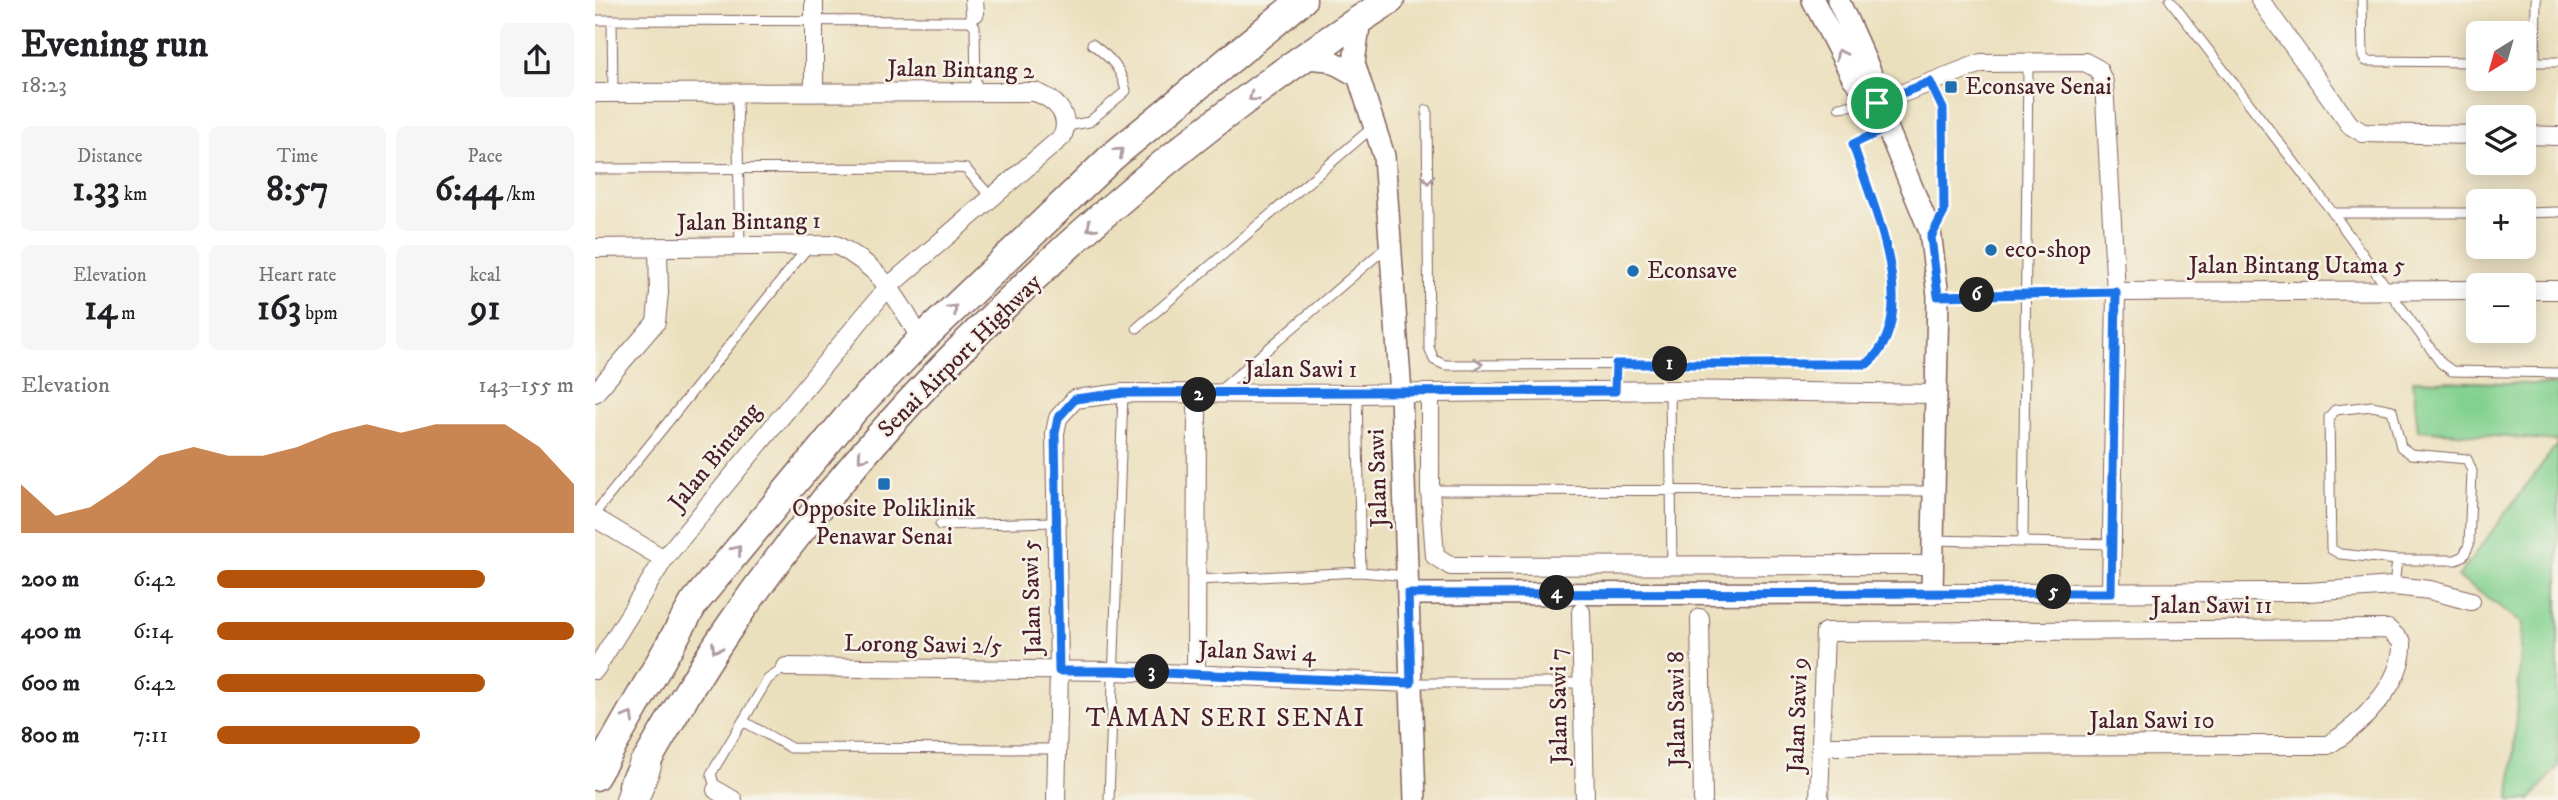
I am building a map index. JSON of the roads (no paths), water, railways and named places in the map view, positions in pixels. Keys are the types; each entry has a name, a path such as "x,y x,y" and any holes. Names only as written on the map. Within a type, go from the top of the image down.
{"highway":[{"name":"Senai Airport Highway","path":"595,776 694,603 808,463 921,340 1113,156 1302,0"},
{"name":"Senai Airport Highway","path":"625,800 727,630 811,518 928,381 1139,183 1306,58 1390,0"},
{"path":"632,800 645,765"}],"street":[{"path":"1812,0 1853,78 1877,103"},
{"path":"1838,0 1870,71 1877,103 1931,237 1938,296 1932,593"},
{"path":"2260,0 2350,125 2363,133 2466,135"},
{"path":"814,9 814,93"},
{"name":"Jalan Sawi","path":"1360,19 1354,51 1356,75 1384,156 1401,394 1415,800"},
{"path":"1306,58 1329,60 1356,75"},
{"path":"1877,103 1981,62 2085,62 2098,69 2104,83 2116,292 2111,593"},
{"name":"Jalan Bintang 2","path":"604,93 1035,92 1046,96 1064,113 1067,126"},
{"path":"888,287 1062,137 1067,126"},
{"path":"2536,135 2558,136"},
{"name":"Jalan Bintang 1","path":"595,248 836,245 862,258 888,287 921,340"},
{"path":"595,393 656,322 659,293 658,248"},
{"name":"Jalan Bintang","path":"595,670 664,559 888,287"},
{"name":"Jalan Bintang Utama 5","path":"2116,292 2466,290"},
{"path":"2536,290 2558,290"},
{"name":"Jalan Sawi 1","path":"1075,399 1123,393 1401,394 1670,390 1935,394"},
{"path":"1430,393 1430,490 1435,556 1451,566 1932,565"},
{"path":"1196,674 1196,580 1206,395"},
{"name":"Jalan Sawi 5","path":"1056,800 1059,671 1054,522 1055,433 1058,418 1075,399"},
{"path":"595,515 664,559"},
{"path":"1408,585 1932,593 2308,592 2394,586 2430,590 2471,601"},
{"name":"Jalan Sawi 7","path":"1581,612 1585,800"},
{"name":"Jalan Sawi 8","path":"1700,618 1703,800"},
{"name":"Jalan Sawi 11","path":"1825,632 2388,629"},
{"name":"Jalan Sawi 10","path":"1823,746 2329,745 2351,731 2370,713 2399,667 2403,655 2402,642 2388,629"},
{"name":"Jalan Sawi 9","path":"1819,800 1825,632"},
{"name":"Lorong Sawi 2/5","path":"786,667 1059,671"},
{"name":"Jalan Sawi 4","path":"1059,671 1411,683"},
{"path":"716,790 733,800"}],"lane":[{"path":"2170,0 2333,213 2385,289 2441,363 2452,371 2558,373"},
{"path":"2362,0 2363,57 2366,61 2466,62"},
{"path":"2536,0 2536,21"},
{"path":"595,20 814,9 970,21 975,26 976,92"},
{"path":"604,93 612,20"},
{"path":"1067,126 1089,122 1126,91 1122,73 1112,60 1092,44"},
{"path":"2023,542 2028,62"},
{"path":"2536,62 2558,62"},
{"path":"1930,82 1943,109 1944,199 1944,212 1931,237"},
{"path":"737,93 740,247"},
{"path":"1839,107 1877,103"},
{"path":"1427,110 1431,356 1445,365 1867,364 1880,353 1890,334 1895,280 1853,144 1887,128"},
{"path":"1137,328 1374,126"},
{"path":"595,169 966,169 991,197"},
{"path":"2536,212 2558,212"},
{"path":"2333,213 2466,213"},
{"path":"1206,395 1390,244"},
{"path":"595,515 810,245"},
{"path":"1938,296 2116,292"},
{"path":"1615,391 1616,364"},
{"path":"1670,390 1672,566"},
{"path":"1109,800 1123,393"},
{"path":"1357,394 1361,572"},
{"path":"2372,406 2392,410 2401,447 2411,454 2467,458 2472,471 2472,500 2469,545 2465,555 2456,560 2397,559 2340,554 2331,549 2329,416 2335,410 2372,406"},
{"path":"1430,490 1934,491"},
{"path":"940,525 1054,522"},
{"path":"1933,540 2113,544"},
{"path":"2394,586 2397,559"},
{"path":"1196,580 1361,572 1408,585"},
{"path":"716,790 711,774 768,679 786,667"},
{"path":"1411,683 1583,683"},
{"path":"743,721 791,748 1058,749"}],"place":[{"name":"Econsave Senai","path":"1951,87"},
{"name":"eco-shop","path":"1991,250"},
{"name":"Econsave","path":"1633,271"},
{"name":"Opposite Poliklinik Penawar Senai","path":"884,484"}],"district":[{"name":"TAMAN SERI SENAI","path":"1226,718"}]}
